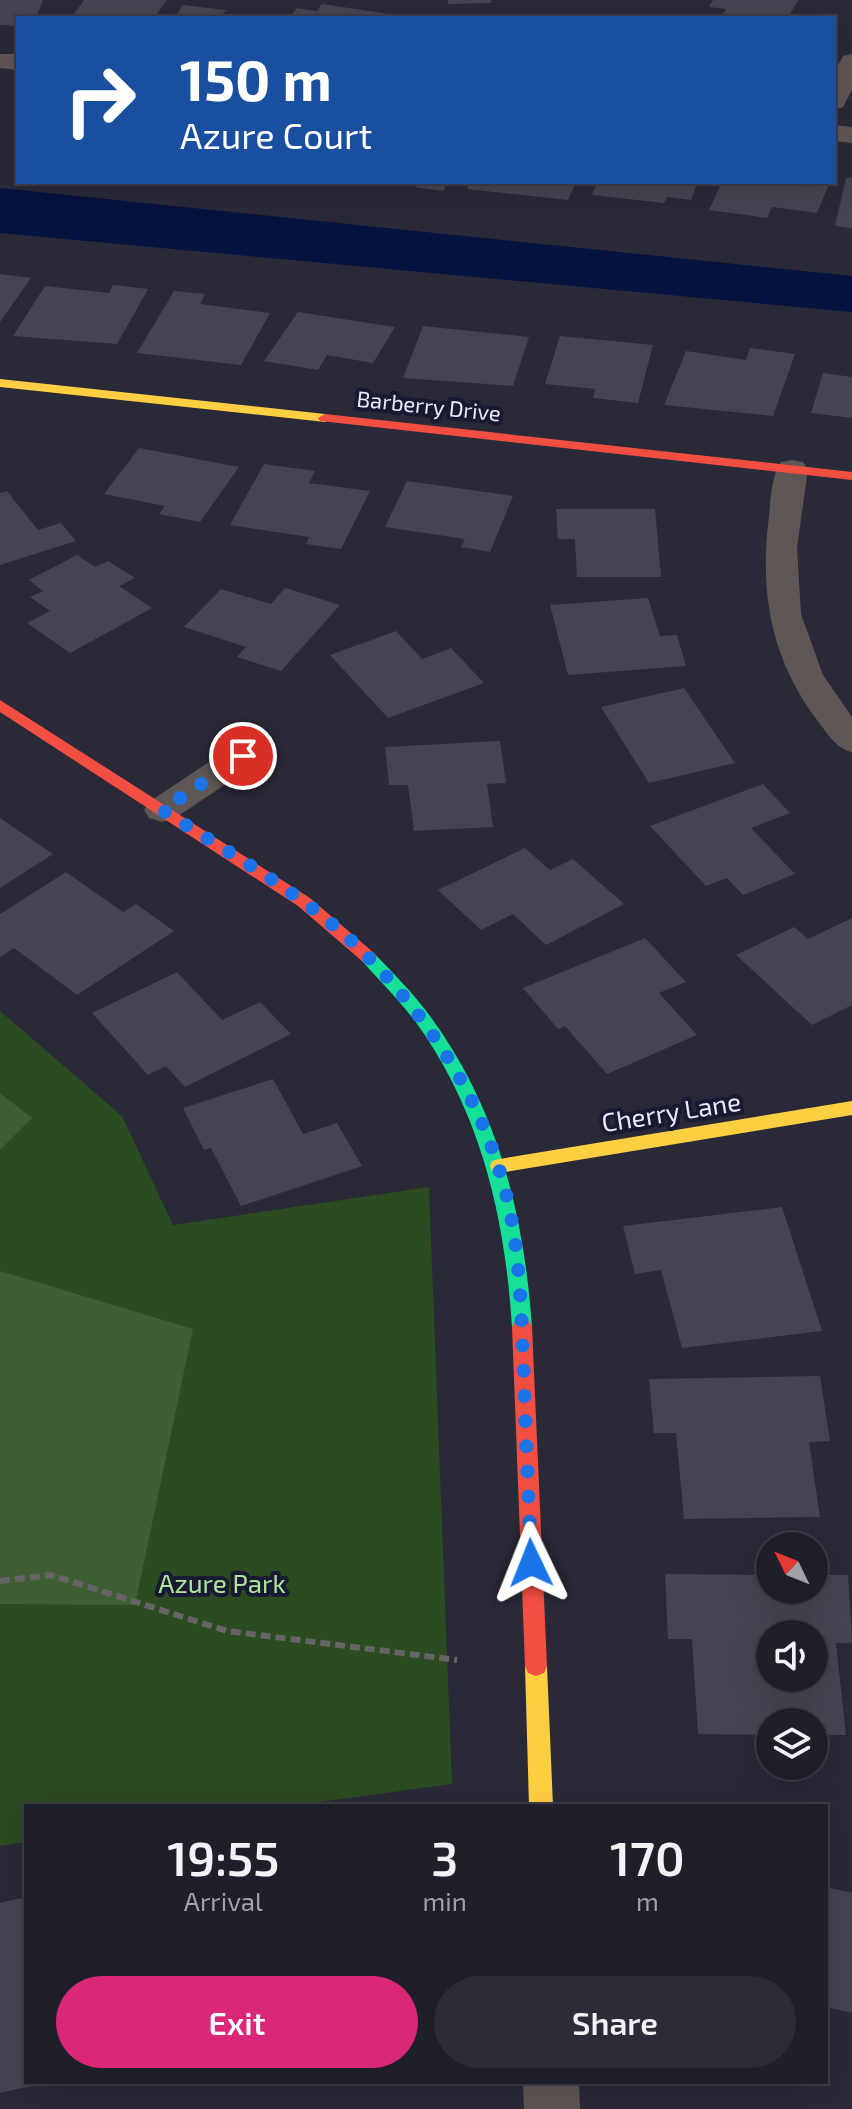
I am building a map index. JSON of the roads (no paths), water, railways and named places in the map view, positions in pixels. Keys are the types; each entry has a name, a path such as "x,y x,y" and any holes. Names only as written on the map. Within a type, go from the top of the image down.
{"street":[{"path":"836,97 852,61"},
{"name":"Barberry Drive","path":"0,383 852,476"},
{"path":"792,469 781,535 778,577 785,621 802,667 830,714 852,741"},
{"path":"0,705 304,902 367,956 422,1018 459,1076 499,1166 514,1230 521,1289 541,1804"},
{"path":"162,810 243,756"},
{"name":"Cherry Lane","path":"499,1166 852,1108"},
{"path":"551,2084 552,2109"}],"park label":[{"name":"Azure Park","path":"222,1582"}]}
